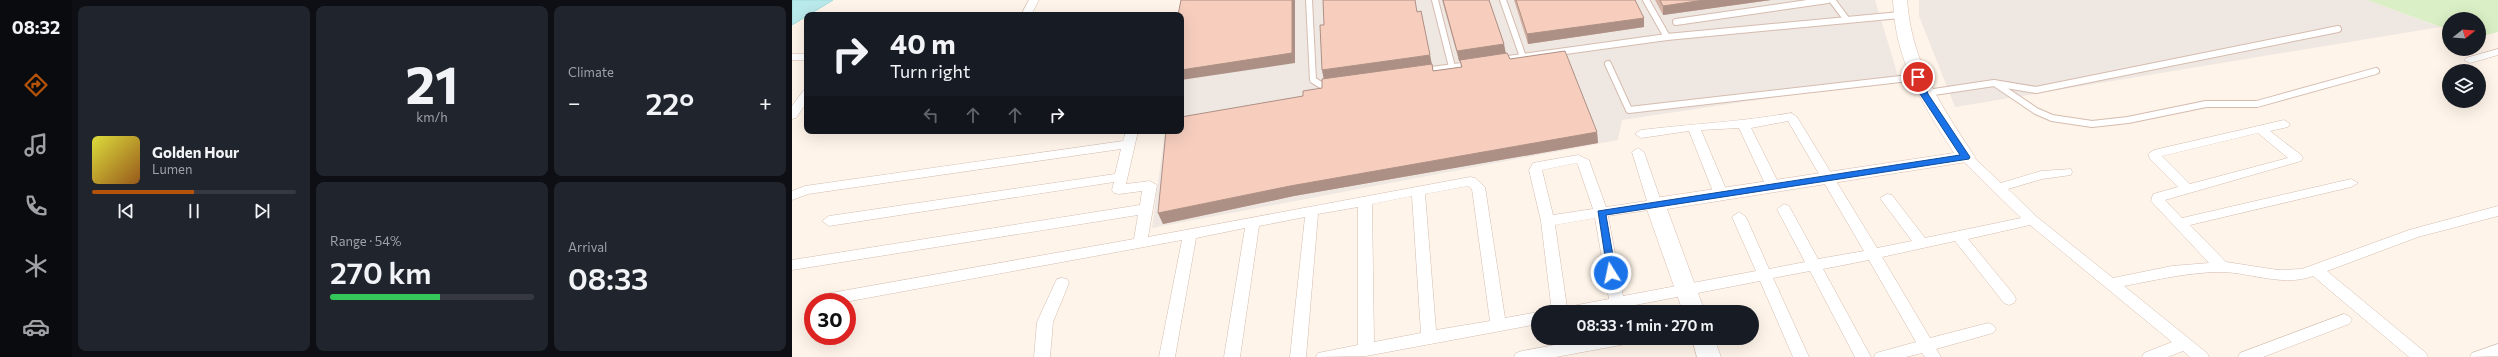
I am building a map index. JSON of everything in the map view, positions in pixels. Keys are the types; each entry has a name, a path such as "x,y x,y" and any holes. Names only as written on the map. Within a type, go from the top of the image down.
{"street":[{"path":"1028,12 1034,0"},
{"path":"1900,7 1905,46 1921,86 1966,157 2032,220 2109,284 2202,357"},
{"path":"2470,60 2498,52"},
{"path":"792,57 804,57"},
{"path":"792,115 804,97"},
{"path":"1641,134 1694,127 1743,124 1791,117 1830,178 1929,351"},
{"path":"1743,124 1773,186"},
{"path":"2186,188 2154,156 2154,154 2284,124"},
{"path":"1694,127 1721,194"},
{"path":"2222,267 2158,201 2158,197 2297,158 2260,129"},
{"path":"1131,134 1119,190 1150,185 1140,244"},
{"path":"792,196 805,190 1129,144"},
{"path":"1638,152 1655,204 1692,305"},
{"path":"1548,221 1966,157"},
{"path":"1559,305 1548,221 1536,168 1578,159 1584,163 1601,213 1617,303"},
{"path":"1998,188 2041,175 2066,172"},
{"path":"829,221 1121,177"},
{"path":"856,294 1140,244 1470,181 1478,186 1498,325"},
{"path":"2180,223 2351,183"},
{"path":"1418,191 1429,338"},
{"path":"1887,198 1922,244"},
{"path":"1365,201 1366,350"},
{"path":"792,265 1145,208"},
{"path":"1784,209 1812,265 1863,357"},
{"path":"2109,284 2172,271 2222,267 2278,275 2292,275 2316,270 2414,233 2498,211"},
{"path":"1298,357 1312,212"},
{"path":"1738,217 1801,357"},
{"path":"1606,305 1873,254 2032,220"},
{"path":"1232,357 1253,223"},
{"path":"1167,357 1190,234"},
{"path":"1958,236 2009,299"},
{"path":"2316,270 2420,357"},
{"path":"1042,357 1046,322 1062,283"},
{"path":"1324,357 1531,319"},
{"path":"2246,357 2344,320"},
{"path":"1882,357 1929,351 1988,329"},
{"path":"2150,357 2185,344"},
{"path":"1522,357 1588,345"},
{"path":"1705,345 1709,357"},
{"path":"2478,357 2498,350"}],"lane":[{"path":"1309,0 1313,80 1321,86 1336,84"},
{"path":"1435,0 1452,67"},
{"path":"1503,0 1524,57"},
{"path":"1646,0 1668,37"},
{"path":"1676,22 1828,0"},
{"path":"1832,0 1847,20"},
{"path":"1492,61 1668,37 1847,20 1900,7"},
{"path":"1608,64 1629,110 1921,86 1994,83 2036,90 2338,29"},
{"path":"1414,73 1476,64"},
{"path":"1994,83 2036,111 2052,118 2092,124 2128,120 2206,104 2257,104 2376,71"}],"shaded area":[{"path":"1183,0 1875,0 1899,79 1622,120 1618,140 1152,228 1165,134 1184,134"},
{"path":"1919,0 2367,0 2440,27 1955,107 1919,16"}],"green space":[{"path":"2367,0 2498,0 2498,32 2486,35 2486,12 2442,12 2442,27"}],"water":[{"path":"792,0 833,0 813,12 804,12 804,18 792,25"}],"building":[{"path":"1181,0 1292,0 1292,53 1184,70 1184,12 1179,12"},
{"path":"1323,0 1415,0 1417,12 1421,11 1430,55 1322,70 1320,25 1324,25"},
{"path":"1443,0 1489,0 1504,44 1457,51"},
{"path":"1516,0 1635,0 1644,18 1527,34"},
{"path":"1660,0 1704,0 1663,6"},
{"path":"1565,51 1597,132 1290,186 1158,213 1166,134 1184,134 1184,116 1303,96 1303,91 1322,88 1322,79 1432,64 1433,71 1462,67 1460,60 1507,53 1510,59"}],"route":[{"path":"1611,273 1601,213 1966,157 1924,94 1918,77"}]}
